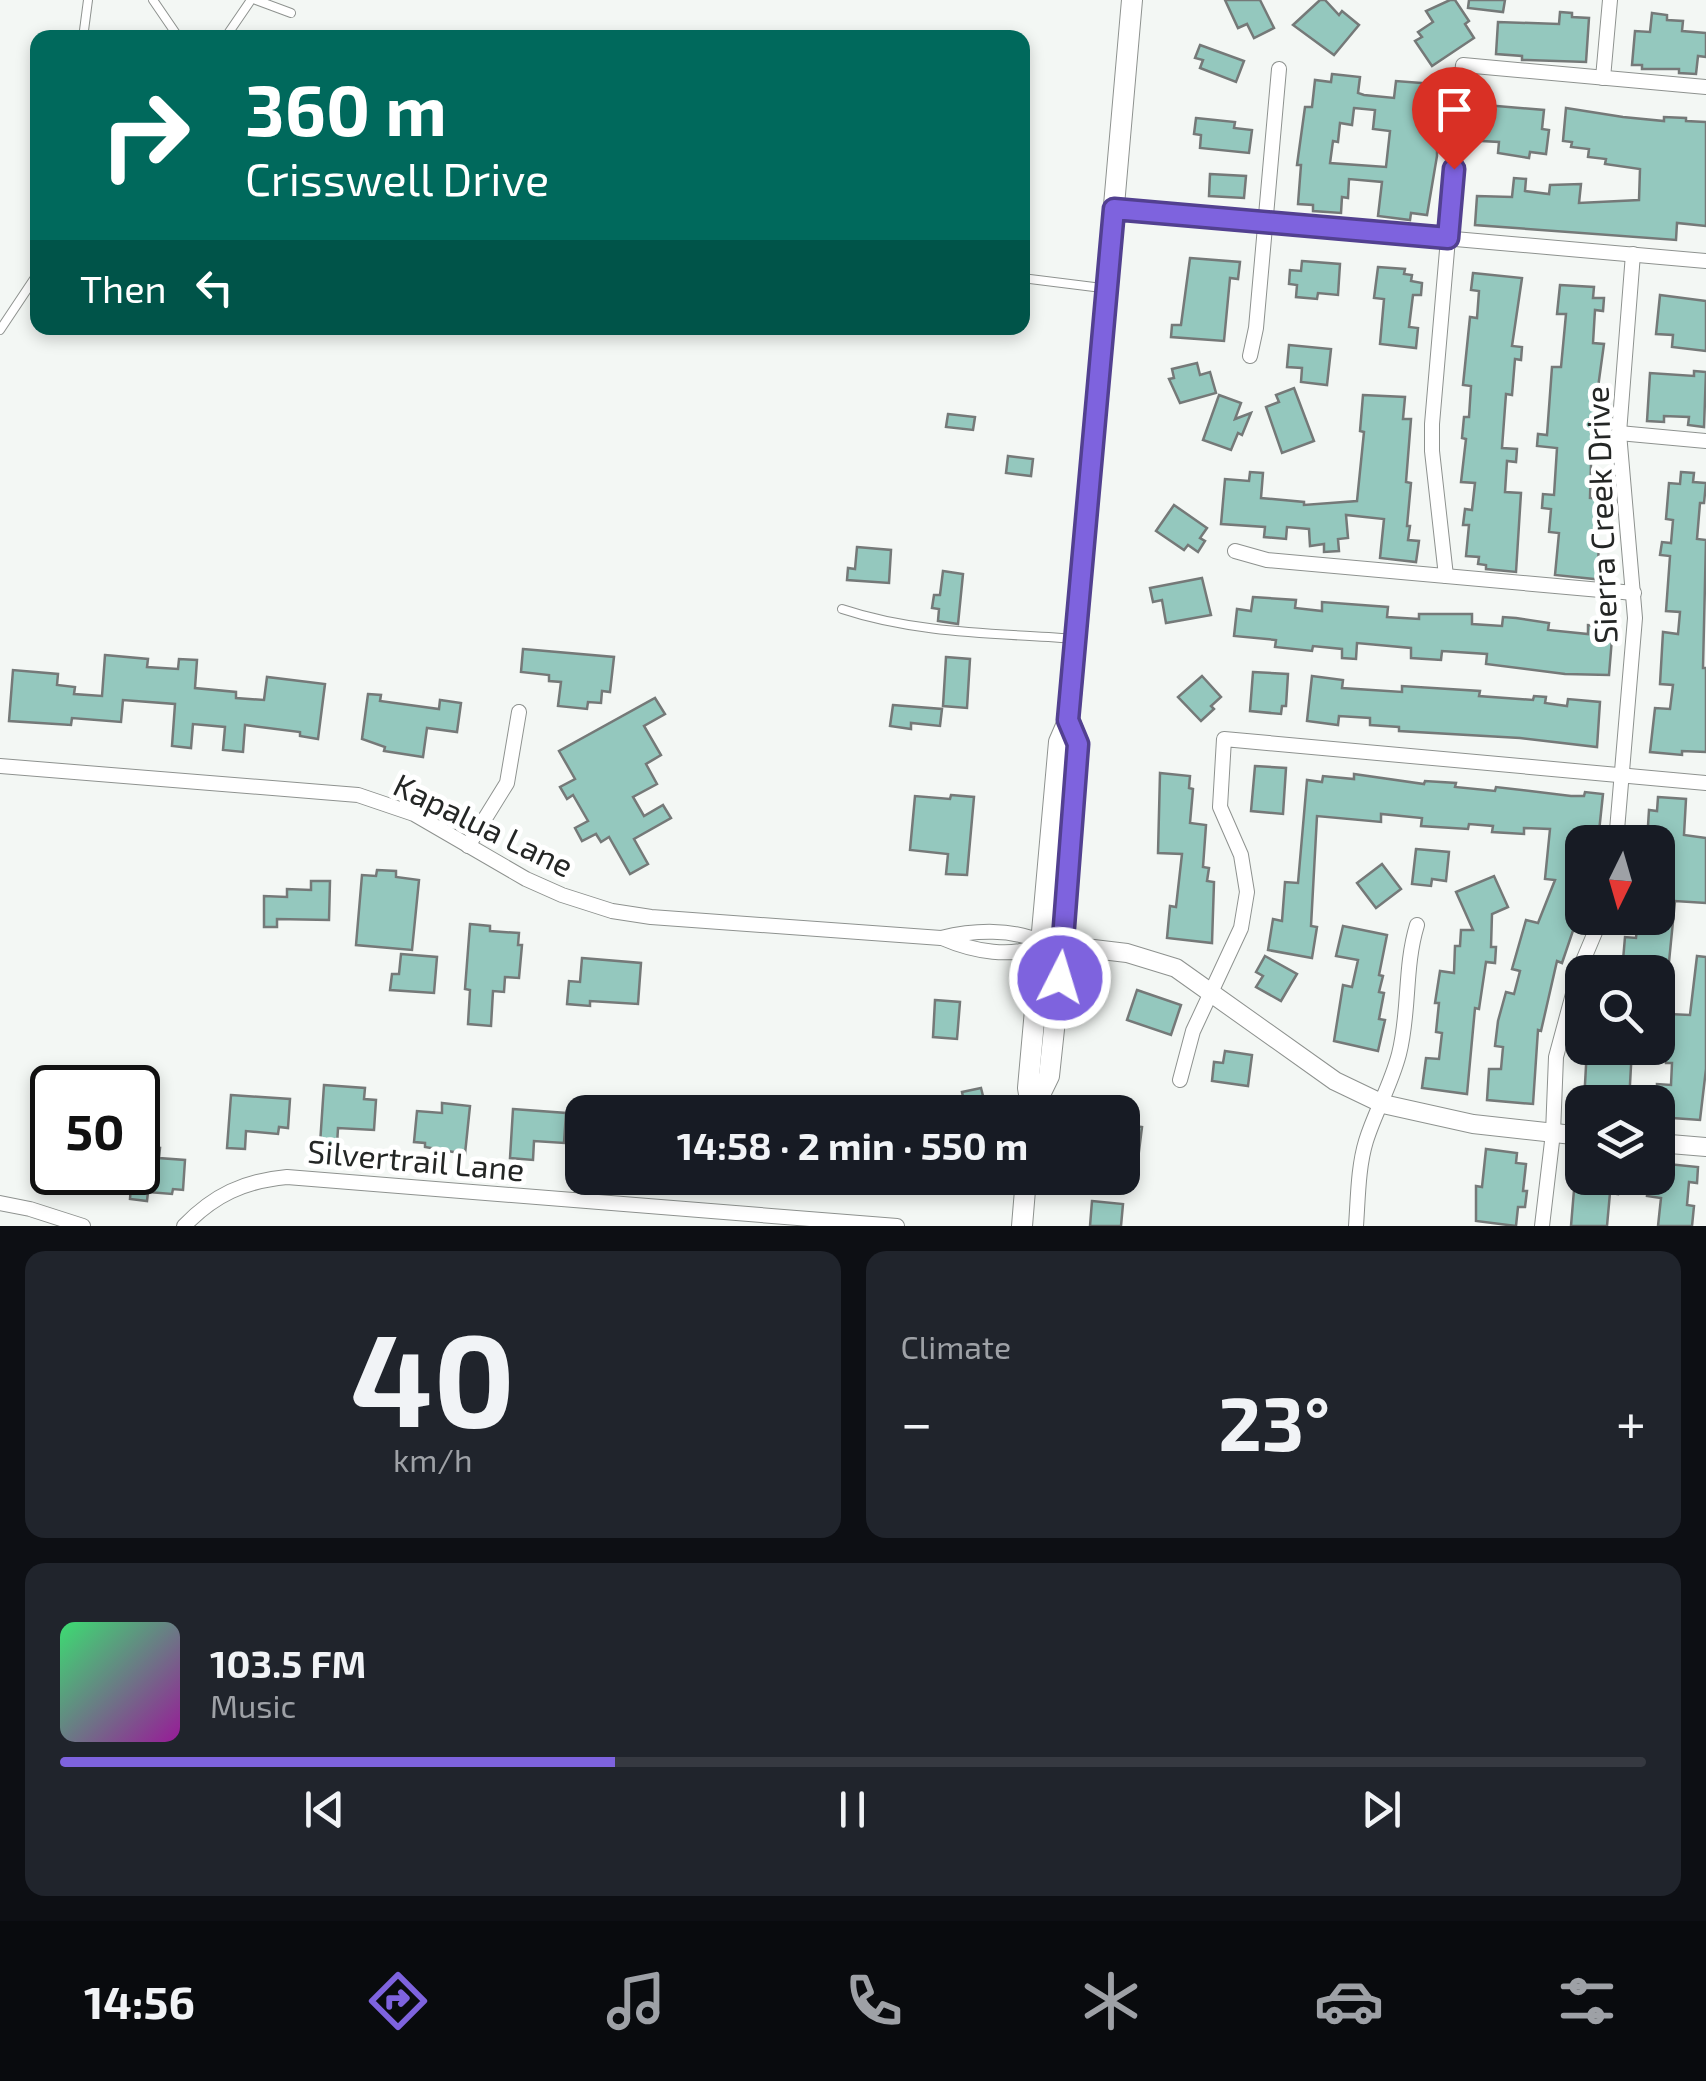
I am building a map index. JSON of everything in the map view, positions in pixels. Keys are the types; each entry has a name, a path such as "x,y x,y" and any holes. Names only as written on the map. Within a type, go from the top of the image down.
{"main road":[{"path":"1030,1095 1053,944 1060,742 1068,720 1076,638 1132,0"},
{"path":"1022,1226 1025,1195"}],"street":[{"path":"1603,78 1610,0"},
{"path":"1446,576 1432,424 1463,65 1706,87"},
{"path":"1250,356 1256,328 1279,68"},
{"path":"1114,209 1706,261"},
{"name":"Sierra Creek Drive","path":"1617,825 1634,593 1619,433 1634,254"},
{"path":"1619,433 1706,441"},
{"path":"1235,551 1268,560 1634,593"},
{"path":"468,846 508,783 520,712"},
{"path":"1180,1080 1193,1030 1241,928 1247,892 1241,855 1220,807 1224,739 1706,783"},
{"name":"Kapalua Lane","path":"0,766 358,795 414,814 562,895 612,911 942,938 963,947 1026,953 1053,944"},
{"path":"1356,1226 1365,1143 1399,1053 1406,1011 1408,957 1418,924"},
{"path":"1542,1226 1553,1133 1556,1057 1580,968 1593,935"},
{"path":"1053,944 1127,953 1176,968 1335,1081 1382,1104 1473,1124 1565,1134"},
{"path":"1675,1144 1706,1147"},
{"name":"Silvertrail Lane","path":"184,1226 220,1195 252,1182 287,1177 762,1220 897,1226"},
{"path":"0,1203 30,1208 83,1226"}],"lane":[{"path":"84,30 88,0"},
{"path":"152,0 173,30"},
{"path":"231,30 254,0 292,13"},
{"path":"1030,279 1107,288"},
{"path":"0,330 30,285"},
{"path":"842,609 878,621 926,628 1076,638"}],"building":[{"path":"1225,0 1260,0 1274,28 1254,38 1247,24 1238,28"},
{"path":"1320,0 1359,25 1334,55 1293,25"},
{"path":"1455,0 1469,21 1465,24 1474,38 1432,66 1415,41 1422,37 1418,32 1433,22 1426,11"},
{"path":"1469,0 1505,0 1503,12 1468,8"},
{"path":"1560,12 1589,18 1586,62 1522,60 1522,56 1496,54 1498,22 1559,24"},
{"path":"1652,13 1667,15 1667,20 1683,21 1682,31 1706,33 1706,57 1698,56 1696,74 1632,65 1635,31 1650,32"},
{"path":"1200,45 1244,61 1236,82 1200,68 1203,60 1195,58"},
{"path":"1332,74 1360,77 1358,93 1394,98 1396,81 1434,84 1430,130 1437,131 1437,156 1427,215 1411,213 1410,220 1378,216 1382,182 1349,179 1348,198 1342,197 1341,213 1313,211 1313,205 1298,204 1301,165 1297,165 1305,107 1312,107 1315,80 1331,82","holes":["1354,108 1375,110 1373,129 1390,131 1386,167 1330,163 1340,123 1352,125"]},
{"path":"1485,105 1544,110 1542,129 1549,130 1546,154 1530,152 1529,158 1498,153 1499,142 1482,141"},
{"path":"1566,108 1623,117 1706,122 1706,226 1677,223 1676,240 1475,225 1477,196 1512,197 1514,178 1526,179 1525,191 1549,194 1550,185 1581,184 1579,203 1639,200 1640,169 1605,164 1606,159 1588,157 1589,149 1571,147 1572,142 1563,141"},
{"path":"1196,118 1235,122 1234,128 1252,130 1249,153 1200,148 1201,135 1194,134"},
{"path":"1210,174 1246,176 1244,198 1209,196"},
{"path":"1190,258 1240,262 1238,279 1230,278 1224,341 1171,337 1172,325 1181,325"},
{"path":"1302,261 1340,264 1338,295 1296,297 1297,285 1289,284 1290,270 1301,271"},
{"path":"1378,267 1405,269 1404,274 1412,275 1411,281 1422,283 1421,295 1413,295 1409,327 1418,328 1416,348 1380,344 1384,299 1374,298"},
{"path":"1473,273 1522,278 1512,346 1522,347 1521,360 1515,359 1512,395 1506,394 1502,448 1517,449 1516,462 1507,461 1505,492 1521,493 1516,572 1486,569 1486,565 1478,564 1479,557 1466,556 1469,525 1463,525 1465,509 1472,510 1475,483 1461,482 1466,439 1462,438 1464,417 1469,417 1471,386 1463,385 1470,317 1477,318 1479,291 1471,290"},
{"path":"1560,285 1594,287 1593,298 1604,298 1603,311 1595,310 1593,343 1604,344 1592,431 1590,498 1598,499 1594,541 1599,542 1598,564 1605,565 1604,580 1555,575 1559,533 1549,532 1551,509 1542,508 1543,494 1554,495 1557,448 1537,446 1538,434 1547,435 1552,367 1561,367 1566,314 1557,314"},
{"path":"1660,295 1706,301 1706,351 1672,347 1673,335 1656,334"},
{"path":"1289,345 1331,349 1327,385 1301,382 1302,368 1287,367"},
{"path":"1197,363 1200,375 1210,372 1216,393 1180,403 1169,379 1174,378 1172,369"},
{"path":"1694,371 1706,372 1704,427 1688,425 1689,417 1664,416 1664,422 1647,421 1650,373 1694,376"},
{"path":"1294,388 1314,441 1282,453 1266,407 1279,402 1276,395"},
{"path":"1219,395 1241,403 1235,419 1251,413 1231,450 1203,440"},
{"path":"1363,395 1405,397 1403,419 1411,419 1407,526 1408,540 1419,541 1416,562 1380,558 1384,519 1346,515 1348,538 1338,539 1339,551 1324,552 1324,544 1310,546 1309,529 1287,527 1286,539 1264,537 1265,527 1221,524 1225,479 1249,481 1250,472 1263,473 1261,498 1304,505 1357,501 1364,432 1360,431"},
{"path":"948,414 975,417 973,430 946,427"},
{"path":"1008,456 1033,459 1031,476 1006,473"},
{"path":"1681,472 1694,473 1693,482 1706,483 1697,539 1706,540 1706,752 1682,751 1682,755 1650,752 1655,708 1670,709 1673,685 1660,684 1663,632 1678,634 1680,612 1666,611 1670,556 1660,555 1662,542 1671,543 1673,520 1666,519 1669,483 1680,484"},
{"path":"1174,505 1207,528 1200,538 1205,541 1198,552 1188,545 1184,550 1156,531"},
{"path":"857,547 891,550 889,583 847,580 848,568 855,569"},
{"path":"943,571 963,574 958,624 938,621 939,609 932,608 934,595 940,595"},
{"path":"1202,578 1211,615 1166,623 1162,600 1153,602 1150,588"},
{"path":"1253,597 1296,600 1295,608 1322,611 1322,602 1388,607 1387,617 1419,619 1419,614 1472,614 1472,624 1502,626 1503,617 1516,618 1549,623 1548,630 1588,634 1588,625 1601,626 1600,637 1612,638 1609,675 1486,664 1487,654 1442,651 1441,660 1411,658 1411,648 1357,643 1356,659 1342,658 1342,649 1275,647 1276,640 1234,636 1237,609 1251,611"},
{"path":"523,649 614,657 610,692 602,691 601,703 588,702 587,709 558,706 561,682 549,681 549,675 521,672"},
{"path":"105,655 148,659 147,667 178,669 179,659 197,660 195,688 236,692 236,698 264,700 267,677 325,684 318,739 300,736 300,732 245,725 243,752 223,750 225,727 193,724 191,748 172,746 175,704 123,700 121,722 72,718 71,725 9,721 13,670 58,674 57,685 75,687 74,694 102,696"},
{"path":"946,657 970,659 967,708 943,706"},
{"path":"1253,672 1288,674 1286,706 1282,706 1281,714 1250,711"},
{"path":"1202,676 1221,697 1201,721 1178,697"},
{"path":"1312,676 1343,680 1342,688 1402,692 1402,686 1480,691 1479,696 1533,700 1534,696 1546,697 1545,703 1567,706 1568,699 1600,702 1597,747 1399,731 1399,727 1370,725 1370,718 1339,716 1338,725 1307,721"},
{"path":"368,694 381,695 380,701 439,709 440,700 461,703 457,732 427,728 423,757 384,751 385,747 362,739"},
{"path":"655,698 665,714 644,726 661,755 646,764 657,784 633,797 644,816 663,805 671,818 634,839 648,864 630,874 609,837 601,842 596,834 582,841 575,828 588,821 573,795 567,799 560,787 575,779 559,751"},
{"path":"893,705 942,709 940,726 890,726"},
{"path":"1255,766 1286,768 1283,814 1251,811"},
{"path":"1160,773 1190,776 1190,823 1206,825 1203,867 1209,868 1207,881 1214,882 1212,943 1167,938 1170,906 1176,907 1182,854 1158,853"},
{"path":"1354,774 1424,784 1456,783 1455,787 1495,791 1496,787 1571,796 1584,796 1585,792 1603,794 1600,825 1565,825 1565,935 1572,935 1562,963 1557,961 1541,1031 1538,1030 1533,1104 1487,1100 1489,1069 1501,1069 1503,1047 1495,1046 1498,1021 1506,992 1514,994 1520,971 1512,969 1526,920 1538,923 1555,880 1545,879 1550,829 1524,828 1524,834 1492,832 1493,826 1469,824 1468,829 1421,826 1422,818 1381,814 1381,822 1317,816 1311,926 1317,927 1312,958 1268,950 1273,919 1282,921 1285,882 1298,883 1307,780 1322,782 1323,776 1354,779"},
{"path":"951,795 974,797 967,875 946,874 948,854 910,850 915,796 950,799"},
{"path":"1658,797 1686,799 1684,835 1706,838 1706,903 1675,901 1675,825 1648,825 1649,810 1657,811"},
{"path":"1416,849 1449,852 1446,881 1432,879 1431,886 1412,884"},
{"path":"1382,864 1401,889 1376,908 1357,883"},
{"path":"377,870 396,871 396,877 419,880 412,950 356,945 362,875 376,876"},
{"path":"1494,876 1508,907 1492,914 1491,947 1496,947 1495,963 1486,962 1479,1009 1475,1008 1467,1094 1422,1088 1426,1058 1439,1059 1442,1033 1436,1032 1439,1003 1435,1003 1440,971 1454,973 1455,946 1460,946 1461,930 1473,930 1456,892"},
{"path":"311,881 330,881 329,920 277,919 277,927 264,927 264,896 287,897 287,889 311,890"},
{"path":"470,924 490,926 490,931 519,933 518,945 522,945 519,978 505,977 504,992 493,991 491,1026 468,1024 470,990 465,989"},
{"path":"1343,926 1387,935 1379,975 1383,976 1379,992 1384,993 1379,1019 1385,1020 1378,1051 1334,1041 1343,985 1352,987 1358,960 1336,956"},
{"path":"1672,935 1670,955 1623,955 1625,937"},
{"path":"401,954 437,957 434,993 390,990 392,974 399,974"},
{"path":"1265,956 1297,974 1281,1001 1256,987 1263,976 1256,972"},
{"path":"1697,956 1706,957 1706,1069 1700,1120 1675,1118 1675,1085 1671,1085 1675,1014 1690,1015"},
{"path":"582,958 641,963 638,1004 567,1004 569,981 580,982"},
{"path":"1137,990 1181,1005 1171,1035 1127,1020"},
{"path":"935,1000 960,1002 957,1039 933,1037"},
{"path":"1225,1051 1252,1055 1248,1086 1212,1081 1214,1062 1223,1063"},
{"path":"1586,1065 1631,1065 1630,1085 1585,1085"},
{"path":"324,1085 365,1088 364,1099 376,1100 374,1130 338,1128 337,1145 320,1144"},
{"path":"981,1088 983,1095 963,1095 962,1092"},
{"path":"231,1095 290,1099 288,1128 279,1127 278,1134 246,1131 245,1149 227,1148"},
{"path":"442,1103 470,1106 465,1154 414,1142 417,1111 442,1113"},
{"path":"513,1109 565,1113 564,1143 534,1141 533,1160 510,1158"},
{"path":"1486,1149 1517,1153 1516,1163 1526,1164 1525,1207 1518,1207 1516,1226 1476,1221 1476,1186 1482,1187"},
{"path":"160,1158 185,1160 183,1190 173,1189 172,1194 160,1193"},
{"path":"1675,1165 1698,1167 1697,1183 1689,1182 1687,1205 1694,1206 1692,1226 1658,1226 1661,1198 1647,1196 1675,1195"},
{"path":"130,1195 148,1195 147,1201 130,1199"},
{"path":"1574,1195 1610,1195 1607,1226 1571,1226"},
{"path":"1092,1201 1123,1204 1121,1226 1090,1226"}],"route":[{"path":"1060,978 1078,744 1068,720 1114,209 1448,238 1454,169"}]}
